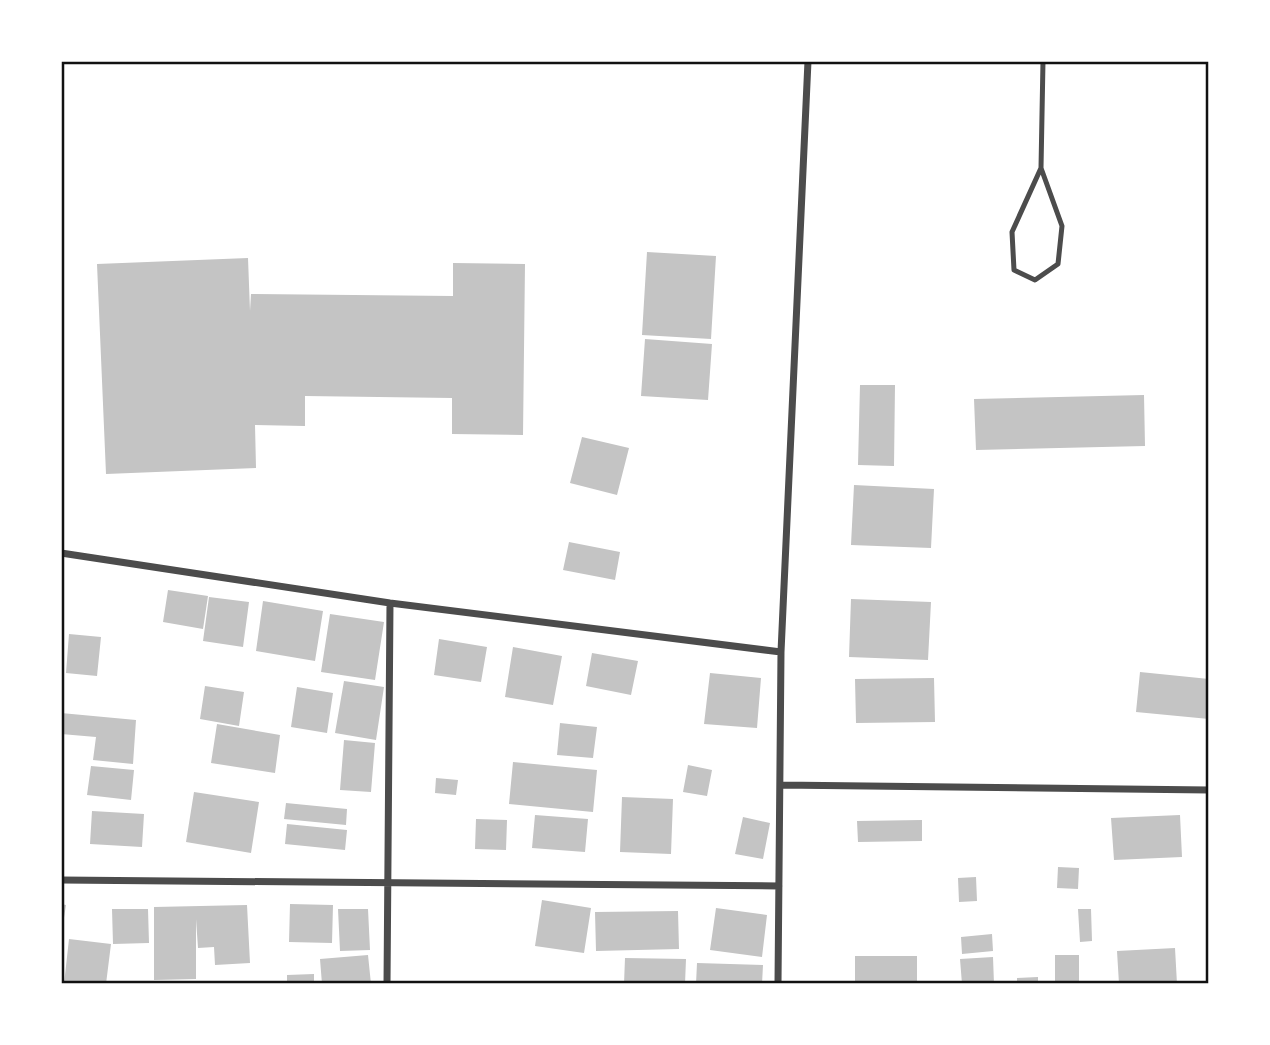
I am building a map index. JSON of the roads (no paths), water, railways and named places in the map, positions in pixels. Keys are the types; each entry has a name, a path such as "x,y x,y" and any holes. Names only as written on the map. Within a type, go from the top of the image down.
{"street":[{"path":"778,984 781,652 808,61"},
{"path":"61,553 390,603 781,652"},
{"path":"387,984 390,603"},
{"path":"780,785 1209,790"},
{"path":"61,880 779,886"}],"lane":[{"path":"1041,168 1012,232 1014,270 1035,281 1058,264 1062,226 1041,168 1043,61"}]}
